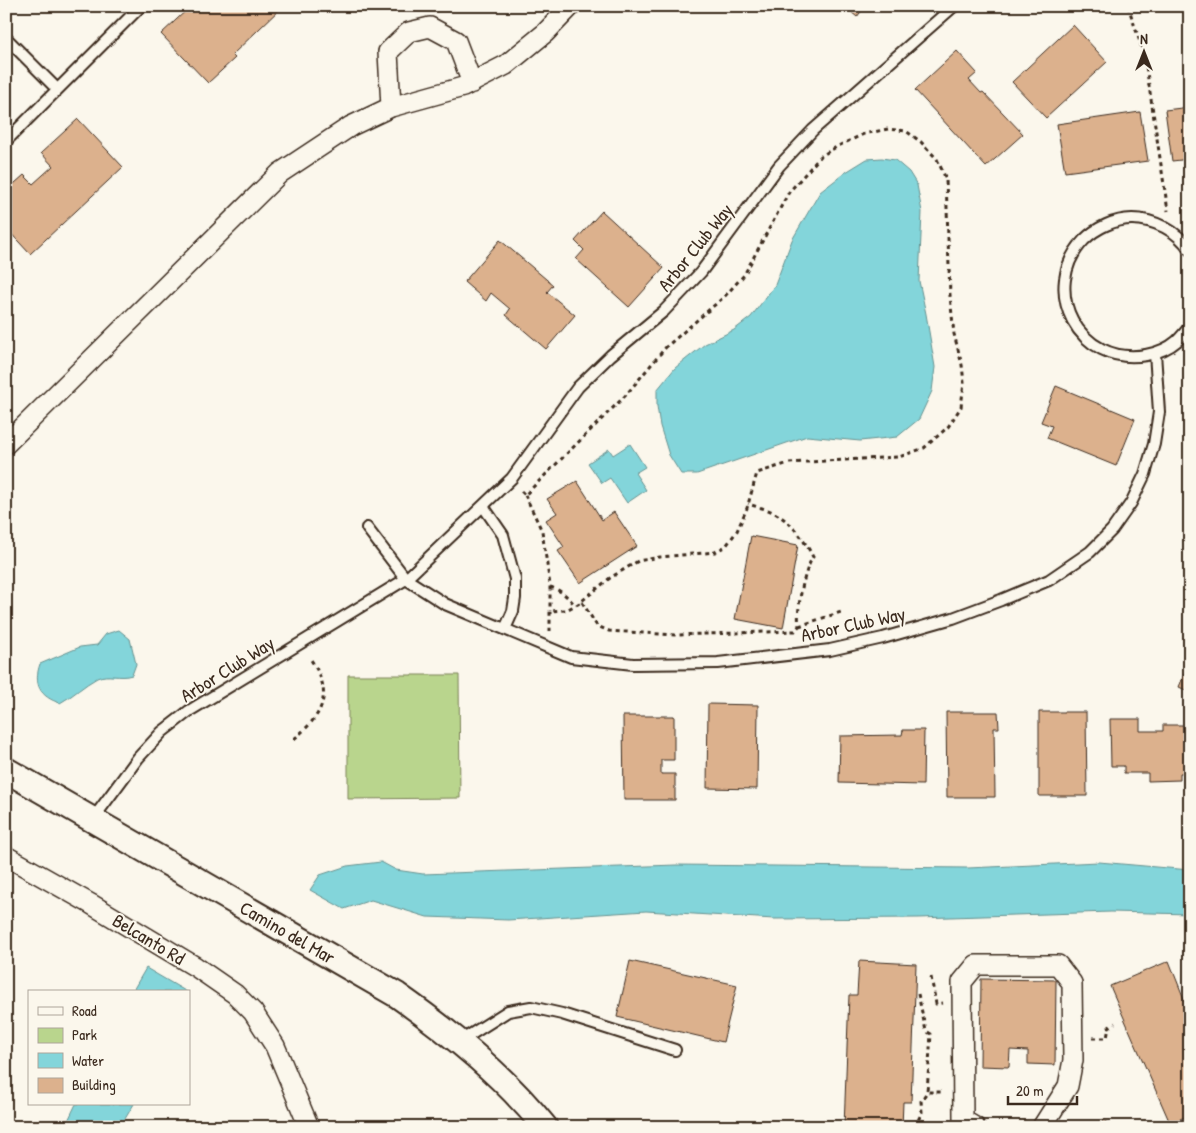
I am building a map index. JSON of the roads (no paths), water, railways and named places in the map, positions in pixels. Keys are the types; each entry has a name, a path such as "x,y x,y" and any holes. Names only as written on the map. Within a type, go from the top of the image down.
{"street":[{"path":"6,444 280,173 351,126 391,108 463,87 506,65 545,34 571,6"},
{"path":"391,108 388,52 409,32 430,27 456,42 472,83"},
{"name":"Camino del Mar","path":"6,770 378,983 434,1021 486,1064 534,1113 545,1127"},
{"name":"Belcanto Rd","path":"6,856 196,967 235,994 253,1012 275,1046 309,1127"},
{"path":"975,1127 963,1120 962,982 976,965 1058,965 1072,983 1073,1060 1068,1086 1042,1127"}],"lane":[{"path":"6,142 57,88 141,6"},
{"name":"Arbor Club Way","path":"93,820 138,758 162,732 189,710 406,579 512,478 578,387 611,355 664,311 701,272 779,166 812,130 954,6"},
{"path":"6,38 57,88"},
{"path":"1190,250 1172,231 1152,222 1131,219 1110,223 1091,233 1076,249 1067,268 1064,289 1068,310 1078,330 1093,344 1112,354 1134,357 1155,353 1176,342 1190,326"},
{"name":"Arbor Club Way","path":"406,579 445,604 571,657 633,664 718,663 830,650 883,638 953,618 1049,580 1090,552 1112,530 1131,503 1145,474 1154,444 1159,412 1155,353"},
{"path":"483,506 503,535 515,579 513,611 505,629"},
{"path":"367,528 406,579"},
{"path":"459,1042 508,1011 531,1007 562,1014 675,1050"}],"water":[{"path":"882,158 895,160 909,172 917,185 922,212 919,281 935,367 932,391 919,419 897,437 860,441 807,436 697,474 681,474 669,455 660,426 657,390 675,368 705,344 734,330 751,317 775,285 792,240 820,192 867,159"},
{"path":"630,444 645,467 635,473 646,490 627,503 610,478 602,483 588,463 609,449 613,455"},
{"path":"119,630 130,639 136,664 132,675 97,678 60,703 43,693 37,678 40,664 80,647 97,645 106,634"},
{"path":"381,862 396,870 423,874 676,865 968,868 1099,862 1190,870 1190,914 1111,912 918,918 774,919 646,911 508,920 427,917 371,900 344,909 310,890 320,875 347,866"},
{"path":"146,968 184,990 133,990"},
{"path":"75,1106 133,1106 120,1127 65,1127"}]}
